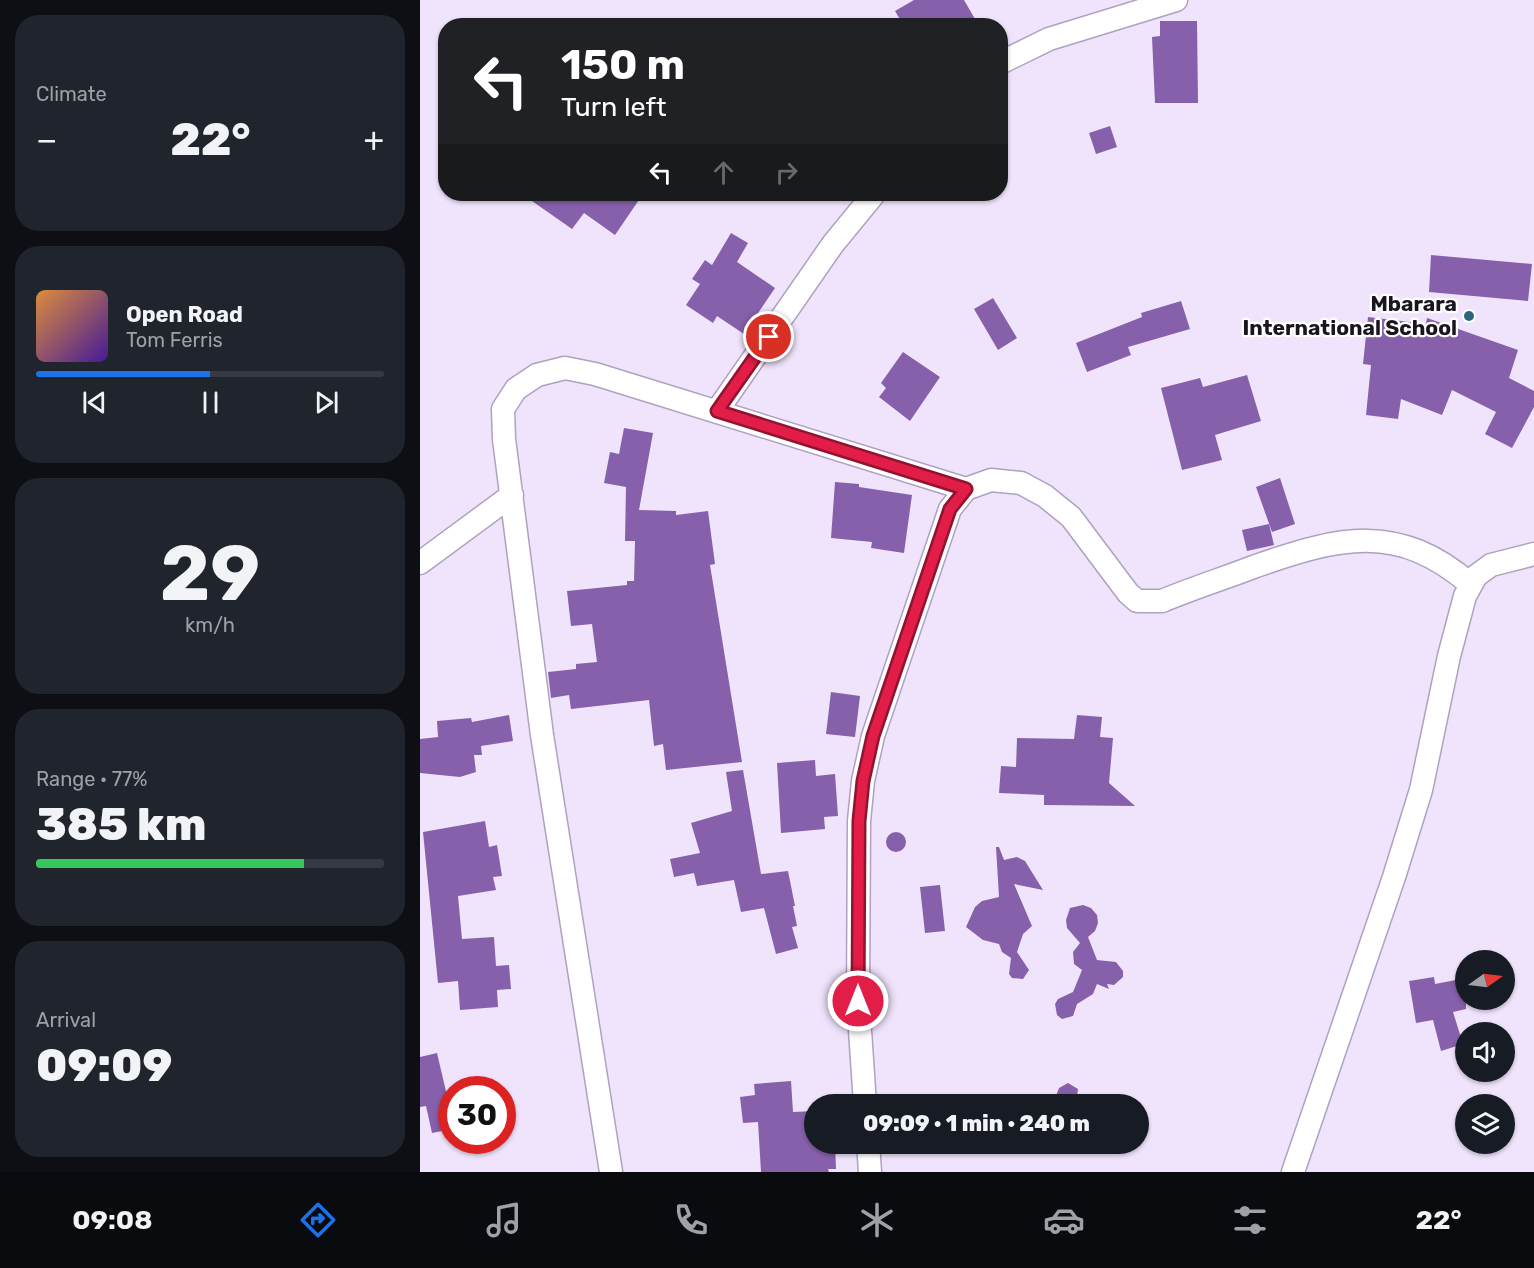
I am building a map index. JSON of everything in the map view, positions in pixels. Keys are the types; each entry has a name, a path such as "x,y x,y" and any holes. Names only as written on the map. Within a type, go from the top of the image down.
{"street":[{"path":"1008,59 1049,39 1176,0"},
{"path":"717,411 833,244 868,201"},
{"path":"611,1172 542,735 504,439 503,409 516,388 537,375 565,368 595,374 966,489"},
{"path":"864,1094 858,1001 859,821 863,781 873,736 950,509 966,489 991,480 1021,483 1045,496 1071,517 1128,593 1137,601 1162,601 1306,549 1350,541 1397,544 1418,550 1454,570 1470,584"},
{"path":"420,563 512,495"},
{"path":"1293,1172 1421,790 1457,619 1470,584 1491,565 1534,554"},
{"path":"869,1154 870,1172"}],"building":[{"path":"914,0 964,0 974,18 899,18 895,11"},
{"path":"1160,21 1197,21 1198,103 1155,103 1152,37 1160,36"},
{"path":"1110,126 1117,147 1096,154 1089,133"},
{"path":"532,201 638,201 615,235 584,213 572,229"},
{"path":"731,233 748,243 737,262 775,288 744,334 717,316 713,323 686,305 700,284 692,279 705,260 712,265"},
{"path":"1431,255 1532,264 1528,301 1429,292"},
{"path":"993,298 1017,338 998,350 974,309"},
{"path":"1181,301 1190,329 1128,347 1131,355 1087,372 1076,343 1142,317 1141,313"},
{"path":"1368,317 1426,324 1427,318 1518,350 1509,378 1534,391 1534,407 1512,448 1485,434 1496,412 1452,390 1442,415 1401,399 1398,419 1366,415 1371,365 1363,364"},
{"path":"903,352 940,377 910,421 879,397 886,388 881,383"},
{"path":"1247,375 1261,421 1215,435 1222,460 1182,470 1161,388 1200,378 1203,387"},
{"path":"624,428 653,433 639,510 676,511 676,515 708,511 715,564 710,565 742,762 666,770 663,744 654,746 649,700 571,709 569,695 551,698 548,672 576,669 576,664 597,662 592,624 571,626 567,591 627,585 627,581 634,581 635,541 625,541 626,487 604,483 610,452 619,454"},
{"path":"1280,478 1295,524 1272,532 1256,487"},
{"path":"835,482 859,484 859,487 912,495 904,553 871,548 872,542 831,538"},
{"path":"1269,524 1274,545 1247,551 1242,530"},
{"path":"831,692 860,696 855,737 826,734"},
{"path":"509,715 513,741 481,746 482,755 474,755 476,772 460,777 420,773 420,739 438,737 437,721 471,718 472,722"},
{"path":"1077,715 1102,717 1100,737 1113,738 1109,783 1135,806 1044,805 1044,795 999,793 1001,766 1016,767 1017,738 1074,739"},
{"path":"815,760 816,776 835,774 838,816 824,817 825,829 781,833 777,763"},
{"path":"743,770 761,874 788,871 795,906 793,906 797,926 792,927 798,948 776,954 764,908 741,912 734,880 697,886 694,873 674,877 670,859 700,853 691,823 732,811 726,772"},
{"path":"485,821 489,847 497,845 502,876 493,877 496,890 458,896 462,939 494,937 496,966 509,965 511,989 497,990 498,1007 460,1010 458,981 438,983 423,832"},
{"path":"896,832 903,835 906,842 903,849 896,852 889,849 886,842 889,835"},
{"path":"996,847 999,847 1004,860 1017,857 1025,861 1043,890 1014,884 1032,926 1023,934 1017,952 1029,970 1023,979 1012,978 1009,974 1011,958 1002,952 999,944 983,940 966,927 975,907 982,901 999,897"},
{"path":"940,885 945,931 925,933 920,887"},
{"path":"1083,905 1091,908 1097,915 1098,923 1095,931 1088,937 1097,960 1116,962 1123,971 1123,977 1114,985 1107,984 1109,989 1097,984 1093,994 1077,1004 1073,1016 1062,1019 1057,1015 1055,1004 1058,999 1073,992 1082,970 1074,964 1073,952 1080,943 1067,928 1066,920 1070,908"},
{"path":"1434,977 1435,984 1455,980 1455,1010 1462,1010 1453,1012 1456,1022 1455,1047 1441,1051 1433,1020 1416,1023 1409,981"},
{"path":"437,1053 442,1076 438,1076 438,1132 432,1133 426,1106 420,1107 420,1057"},
{"path":"791,1081 793,1112 804,1111 804,1154 835,1154 836,1169 828,1169 829,1172 761,1172 758,1122 743,1123 740,1097 755,1095 754,1084"},
{"path":"1068,1083 1078,1089 1077,1094 1057,1094 1059,1088"}],"place":[{"name":"Mbarara International School","path":"1469,316"}],"route":[{"path":"769,337 717,411 966,489 950,509 873,736 863,781 859,821 858,1001"}]}
